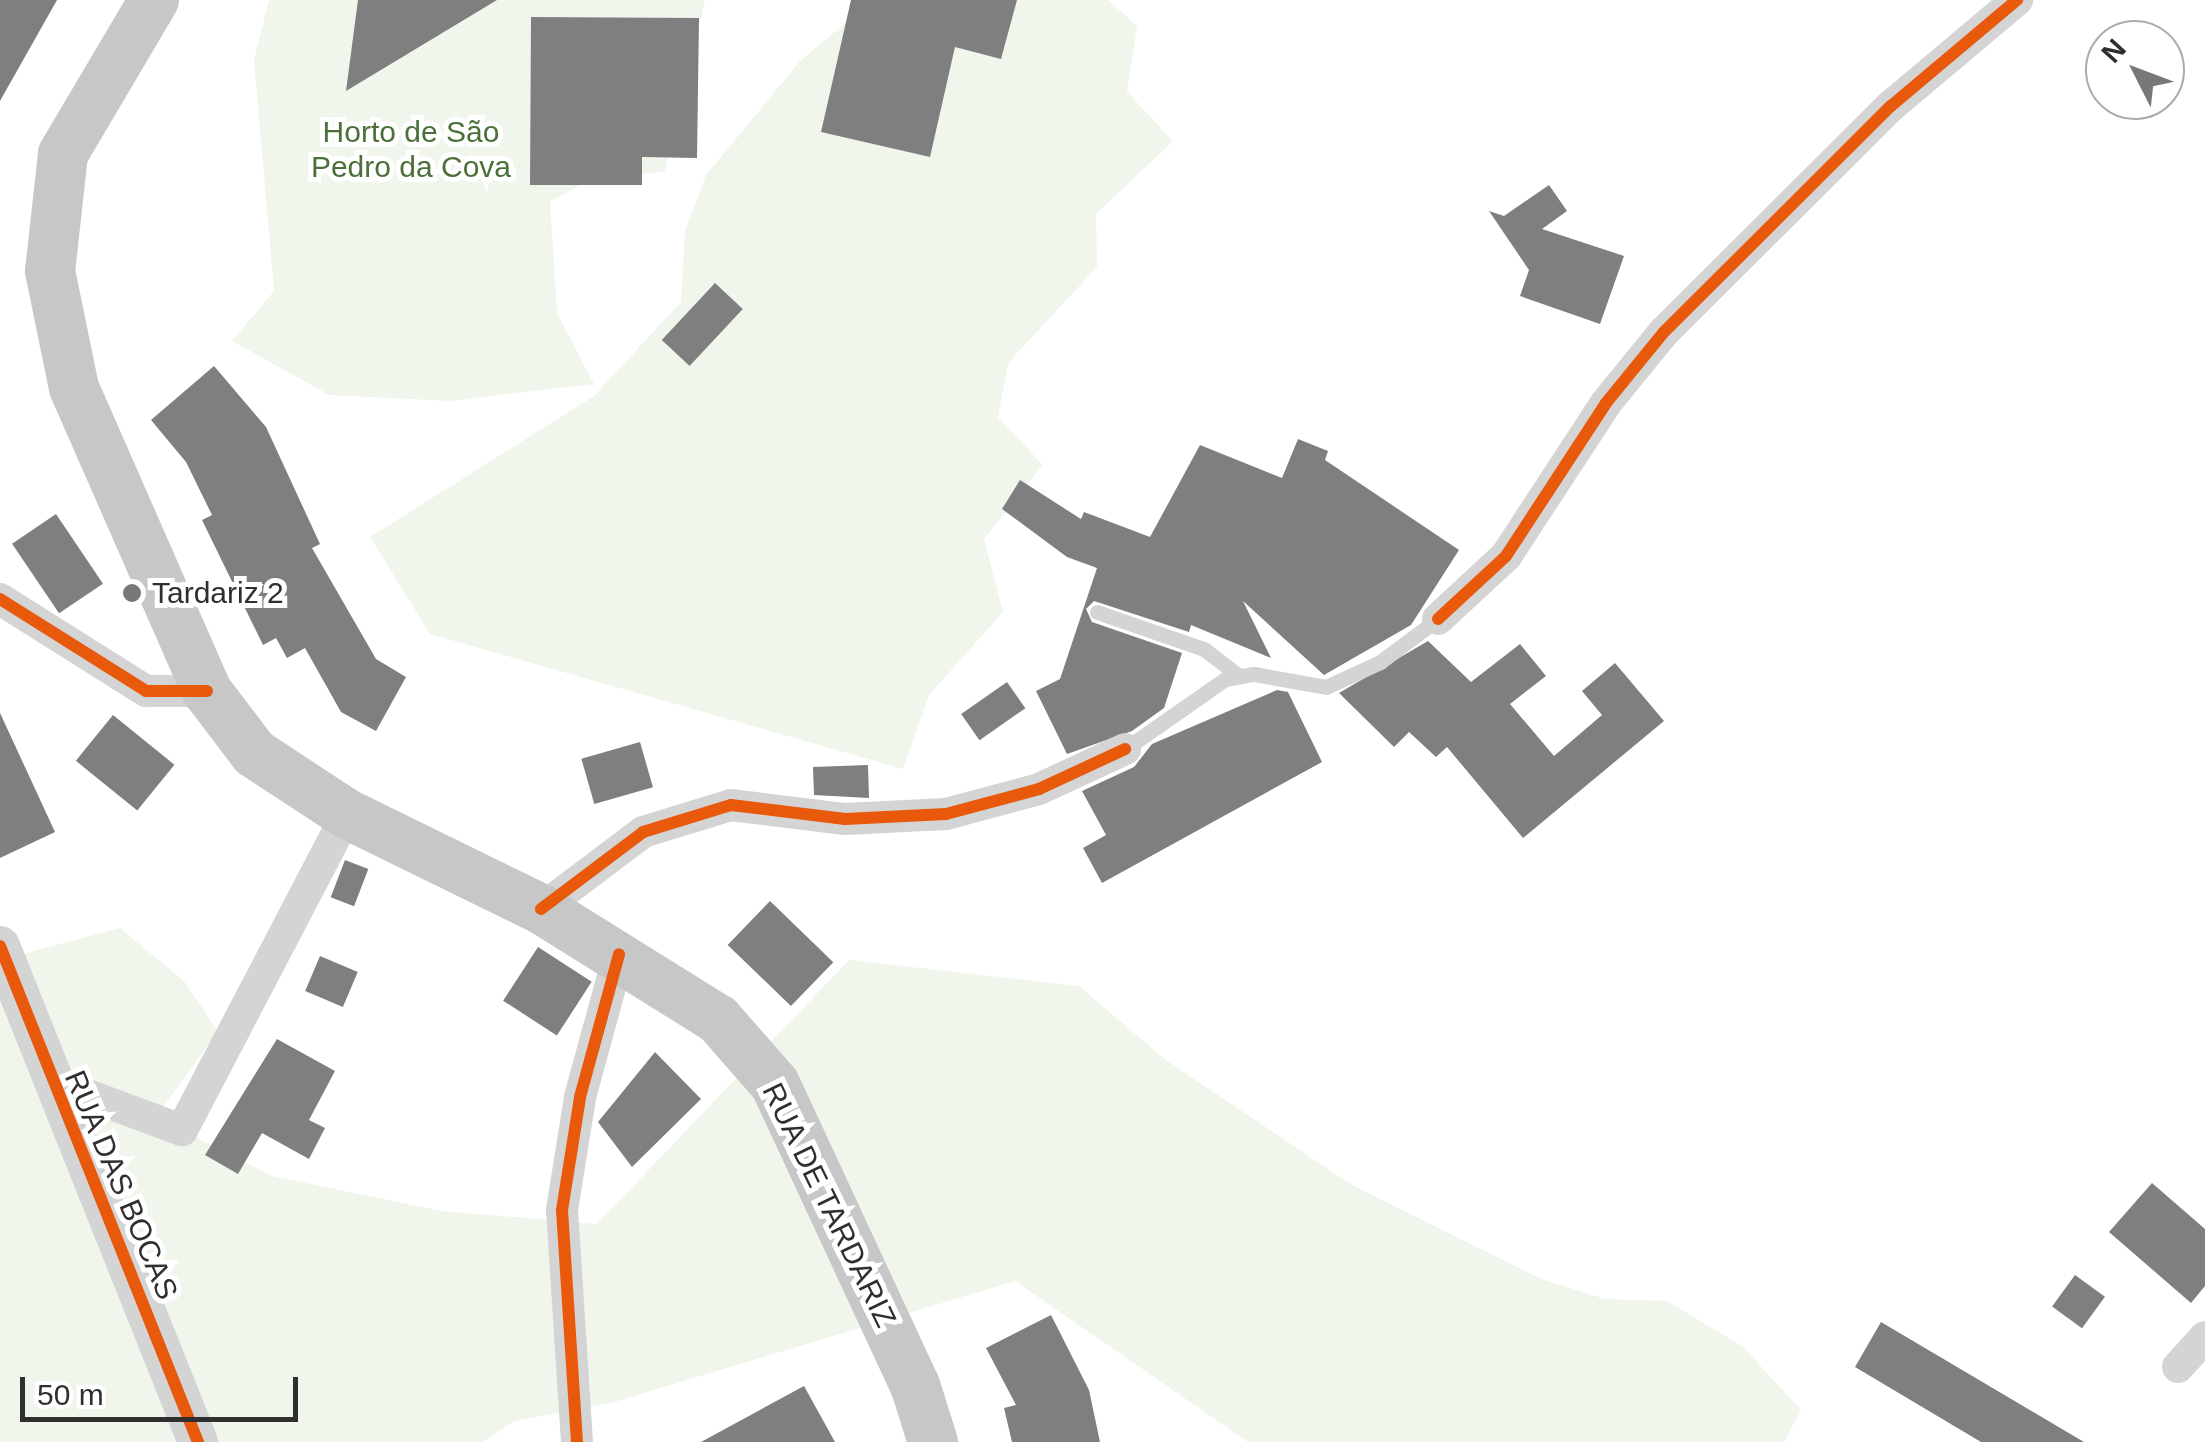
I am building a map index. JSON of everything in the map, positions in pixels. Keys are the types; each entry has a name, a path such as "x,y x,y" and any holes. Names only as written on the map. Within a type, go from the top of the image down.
{"main road":[{"name":"RUA DE TARDARIZ","path":"154,0 62,154 50,271 74,388 207,692 254,753 347,814 541,909 718,1018 775,1084 915,1385 933,1442"}],"street":[{"path":"1438,619 1506,556 1606,403 1664,332 1892,106 2016,0"},
{"path":"0,599 146,691 207,692"},
{"path":"541,909 642,832 732,804 845,819 946,814 1039,790 1125,749"},
{"path":"50,1081 182,1130 347,814"},
{"name":"RUA DAS BOCAS","path":"0,946 50,1081 198,1442"},
{"path":"577,1442 562,1210 580,1096 619,954"},
{"path":"2178,1367 2205,1337"}],"lane":[{"path":"1097,612 1204,649 1239,676 1326,686 1380,662 1438,619"},
{"path":"1125,749 1239,676"}],"green space":[{"name":"Horto de São Pedro da Cova","path":"269,0 705,0 665,171 585,182 550,202 557,313 594,384 449,401 329,395 232,341 274,291 254,60"},
{"path":"873,0 1108,0 1137,26 1127,92 1173,141 1096,214 1097,267 1008,363 998,417 1043,465 984,539 1003,612 929,695 903,769 430,634 370,537 594,396 681,302 685,231 706,175 800,61"},
{"path":"120,928 184,981 218,1031 156,1117 272,1176 441,1211 597,1224 849,960 1079,986 1166,1060 1352,1185 1541,1279 1605,1299 1667,1301 1742,1346 1801,1410 1784,1442 1248,1442 1015,1281 611,1403 514,1421 483,1442 0,1442 0,960"}],"building":[{"path":"0,0 57,0 0,101"},
{"path":"358,0 497,0 346,91"},
{"path":"851,0 1017,0 1001,59 955,47 930,157 821,132"},
{"path":"531,17 699,18 697,158 642,157 642,185 530,185"},
{"path":"1549,185 1567,211 1542,229 1624,256 1600,324 1520,296 1529,270 1489,211 1504,216"},
{"path":"715,283 743,309 690,366 662,340"},
{"path":"214,366 266,427 320,544 312,548 376,659 406,677 376,731 341,712 305,648 287,658 276,638 263,645 202,520 212,515 186,462 151,420"},
{"path":"1298,439 1328,451 1325,460 1459,550 1411,625 1324,675 1243,601 1271,658 1191,625 1189,632 1094,601 1086,609 1092,622 1182,653 1164,708 1132,731 1067,754 1036,691 1060,679 1097,568 1067,557 1002,509 1020,480 1081,519 1084,512 1150,537 1200,445 1282,478"},
{"path":"56,514 103,584 59,613 12,544"},
{"path":"1428,641 1471,682 1520,644 1546,676 1510,704 1554,756 1602,715 1582,691 1615,663 1664,721 1523,838 1447,747 1436,757 1409,732 1394,747 1339,693"},
{"path":"1007,682 1025,708 979,740 961,714"},
{"path":"1277,690 1288,692 1322,762 1102,883 1083,848 1106,835 1082,791 1134,767 1152,744"},
{"path":"0,713 55,832 0,858"},
{"path":"113,715 174,765 137,811 76,761"},
{"path":"640,742 653,787 594,804 581,759"},
{"path":"868,765 869,798 814,795 813,767"},
{"path":"345,860 368,869 354,906 331,897"},
{"path":"770,901 833,962 791,1006 728,945"},
{"path":"538,947 592,982 557,1036 503,1001"},
{"path":"320,956 358,972 343,1007 305,991"},
{"path":"277,1039 335,1071 309,1120 325,1128 309,1159 262,1133 238,1174 205,1155"},
{"path":"655,1052 701,1099 632,1167 598,1122"},
{"path":"2152,1183 2205,1229 2205,1286 2191,1303 2109,1232"},
{"path":"2075,1275 2105,1297 2082,1328 2052,1307"},
{"path":"1051,1315 1089,1390 1100,1442 1012,1442 1004,1408 1016,1405 986,1348"},
{"path":"1881,1322 2084,1442 1981,1442 1855,1367"},
{"path":"804,1386 835,1442 701,1442"}],"cycle path":[{"path":"1438,619 1506,556 1606,403 1664,332 1891,106 2017,0"},
{"path":"0,599 146,691 207,691"},
{"path":"541,909 643,832 731,805 845,819 946,814 1039,789 1125,749"},
{"path":"0,946 198,1442"},
{"path":"577,1442 562,1210 580,1097 619,954"}],"place":[{"name":"Tardariz 2","path":"132,593"}]}
